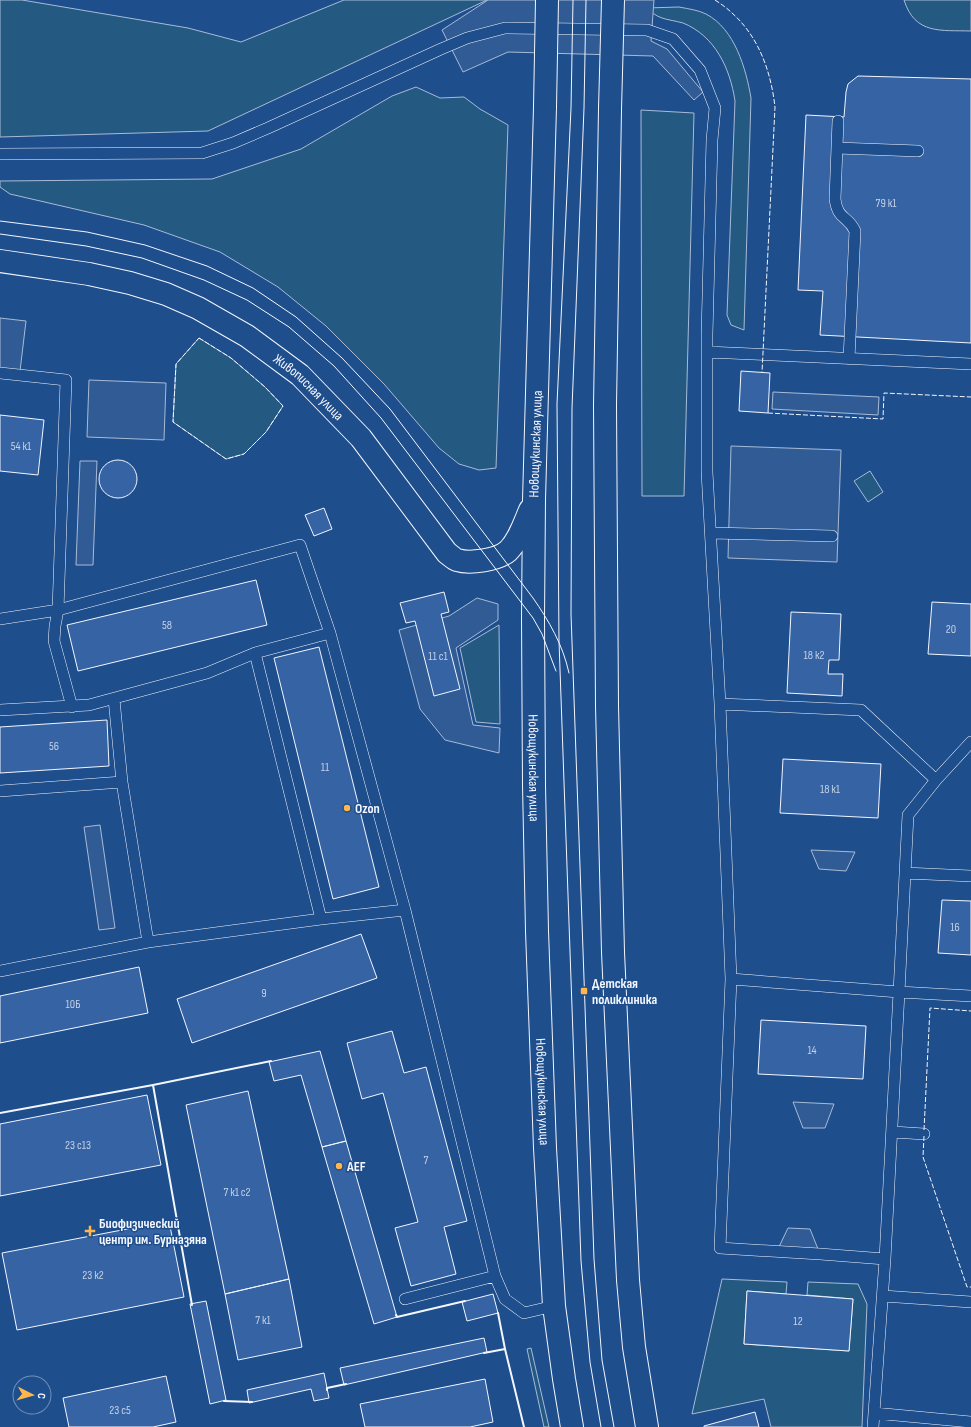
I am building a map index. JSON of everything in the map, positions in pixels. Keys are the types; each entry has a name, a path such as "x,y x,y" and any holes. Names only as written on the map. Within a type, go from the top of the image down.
{"main road":[{"name":"Новощукинская улица","path":"547,0 532,618 537,923 545,1148 554,1306 572,1427"},
{"path":"614,0 610,109 605,405 607,706 613,952 628,1280 634,1347 647,1427"},
{"name":"Живописная улица","path":"0,261 89,274 130,283 166,294 198,308 247,336 300,375 362,438 447,553 457,560 478,562 489,560 507,552 519,537 534,500"}],"lane":[{"path":"0,154 202,153 233,143 441,49 475,36 505,28 647,30 673,39 700,70 715,108 712,140 706,352 707,472 720,704 731,979 720,1248 885,1259"},
{"path":"838,121 835,199 840,215 849,222 855,231 849,359"},
{"path":"837,148 918,151"},
{"path":"706,352 971,364"},
{"path":"0,372 66,380 58,610 54,641 72,706"},
{"path":"711,533 832,536"},
{"path":"0,619 58,610 300,545 330,633 405,910 495,1276 505,1299 524,1313 554,1306"},
{"path":"0,710 89,705 207,673 255,653 330,633"},
{"path":"255,653 321,919"},
{"path":"114,699 122,782 148,942"},
{"path":"720,704 861,710 936,780"},
{"path":"873,1427 893,1132 908,815 936,780 971,742"},
{"path":"0,791 122,782"},
{"path":"905,873 971,876"},
{"path":"0,971 148,942 321,919 405,910"},
{"path":"731,979 971,996"},
{"path":"893,1132 924,1134"},
{"path":"405,1299 495,1276"},
{"path":"882,1296 971,1302"},
{"path":"874,1413 971,1422"}],"shaded area":[{"path":"0,0 22,0 188,28 241,42 344,0 487,0 208,131 0,137"},
{"path":"488,0 654,0 651,41 667,49 703,92 694,100 653,56 508,52 463,72 442,30"},
{"path":"904,0 971,0 971,31 940,30 922,25 909,11"},
{"path":"679,7 706,14 725,29 738,51 749,87 751,98 744,330 731,325 727,315 735,101 733,89 725,65 719,54 704,36 683,23 660,17 646,8"},
{"path":"416,87 440,98 464,97 480,109 508,125 496,468 479,470 459,464 439,448 384,384 326,326 278,287 220,252 144,225 10,194 0,187 0,181 212,179 301,149 392,96"},
{"path":"641,110 694,113 684,496 642,496"},
{"path":"0,318 26,321 20,371 0,369"},
{"path":"199,338 231,358 265,387 283,406 266,432 244,454 226,459 173,422 176,364"},
{"path":"89,380 166,383 164,440 87,437"},
{"path":"773,392 879,397 878,415 772,409"},
{"path":"731,446 841,450 837,562 728,558"},
{"path":"80,461 97,461 93,565 76,565"},
{"path":"870,471 883,492 868,502 854,481"},
{"path":"477,598 498,604 498,620 456,648 473,725 500,728 499,753 445,740 420,709 399,630 449,616"},
{"path":"499,625 500,724 476,722 460,648"},
{"path":"100,825 115,928 99,930 84,827"},
{"path":"811,850 855,852 846,871 819,869"},
{"path":"793,1102 834,1104 825,1128 803,1128"},
{"path":"788,1228 810,1229 820,1254 777,1251"},
{"path":"722,1279 787,1282 786,1294 747,1291 744,1344 849,1351 853,1299 807,1295 808,1282 858,1284 867,1304 862,1427 771,1427 764,1399 692,1414"},
{"path":"531,1348 549,1427 544,1427 527,1349"}],"building":[{"path":"858,76 971,79 971,343 820,335 823,291 798,290 806,115 844,117 848,84"},
{"path":"741,371 770,373 768,413 739,411"},
{"path":"0,415 44,420 38,475 0,471"},
{"path":"118,460 131,466 137,479 131,492 118,498 105,492 99,479 105,466"},
{"path":"324,508 332,529 314,536 305,515"},
{"path":"256,580 267,625 78,671 67,625"},
{"path":"444,592 449,612 441,614 460,689 434,696 415,621 406,623 400,603"},
{"path":"932,602 971,604 971,656 928,654"},
{"path":"791,612 841,614 839,660 829,660 828,674 843,674 842,696 787,693"},
{"path":"319,647 379,887 333,899 274,658"},
{"path":"107,720 109,766 0,773 0,727"},
{"path":"783,759 881,764 878,818 780,813"},
{"path":"942,900 971,901 971,955 938,953"},
{"path":"361,934 377,978 192,1043 177,999"},
{"path":"139,967 148,1013 0,1043 0,996"},
{"path":"761,1020 866,1026 863,1079 758,1074"},
{"path":"392,1031 404,1073 426,1067 467,1221 444,1227 456,1274 411,1286 395,1228 418,1222 383,1093 362,1099 347,1043"},
{"path":"320,1051 346,1141 322,1147 301,1075 274,1081 269,1062"},
{"path":"248,1091 289,1279 225,1294 186,1105"},
{"path":"147,1095 161,1165 0,1196 0,1124"},
{"path":"346,1141 397,1317 374,1324 322,1147"},
{"path":"169,1221 184,1297 17,1330 2,1253"},
{"path":"289,1279 302,1347 238,1360 225,1294"},
{"path":"747,1291 853,1299 849,1351 744,1344"},
{"path":"493,1294 498,1313 467,1321 462,1302"},
{"path":"206,1301 226,1400 210,1404 190,1304"},
{"path":"484,1338 487,1352 344,1385 340,1368"},
{"path":"324,1373 329,1398 314,1401 311,1389 249,1403 247,1390"},
{"path":"166,1376 176,1422 153,1427 69,1427 63,1398"},
{"path":"485,1379 493,1422 470,1427 365,1427 360,1404"},
{"path":"755,1412 759,1427 704,1427 704,1426"}],"tram line":[{"path":"573,0 571,108 557,404 559,641 581,1261 590,1362 601,1427"},
{"path":"586,0 584,108 572,408 571,614 594,1259 602,1360 614,1427"},
{"path":"0,221 87,232 145,245 207,266 253,288 296,317 342,358 390,409 533,598 550,624 563,653 569,673"},
{"path":"0,234 86,246 142,258 204,280 247,300 289,327 334,366 381,418 533,618 542,634 556,671"}],"fence":[{"path":"715,0 728,9 750,33 767,68 775,107 762,373"},
{"path":"199,338 231,358 265,387 283,406 266,432 244,454 226,459 173,422 176,364 199,338"},
{"path":"768,413 883,419 884,393 971,397"},
{"path":"924,1130 930,1008 971,1011"},
{"path":"924,1136 923,1157 967,1287 971,1287"}],"wall":[{"path":"0,1113 153,1085 271,1061"},
{"path":"153,1085 192,1305"},
{"path":"396,1315 397,1317 465,1301"},
{"path":"498,1313 505,1349"},
{"path":"484,1353 505,1349 524,1427"},
{"path":"327,1390 327,1388 346,1384"},
{"path":"224,1401 252,1402"}],"place":[{"name":"Ozon","path":"347,808"},
{"name":"Детская поликлиника","path":"584,991"},
{"name":"AEF","path":"339,1166"},
{"name":"Биофизический центр им. Бурназяна","path":"90,1231"}]}
